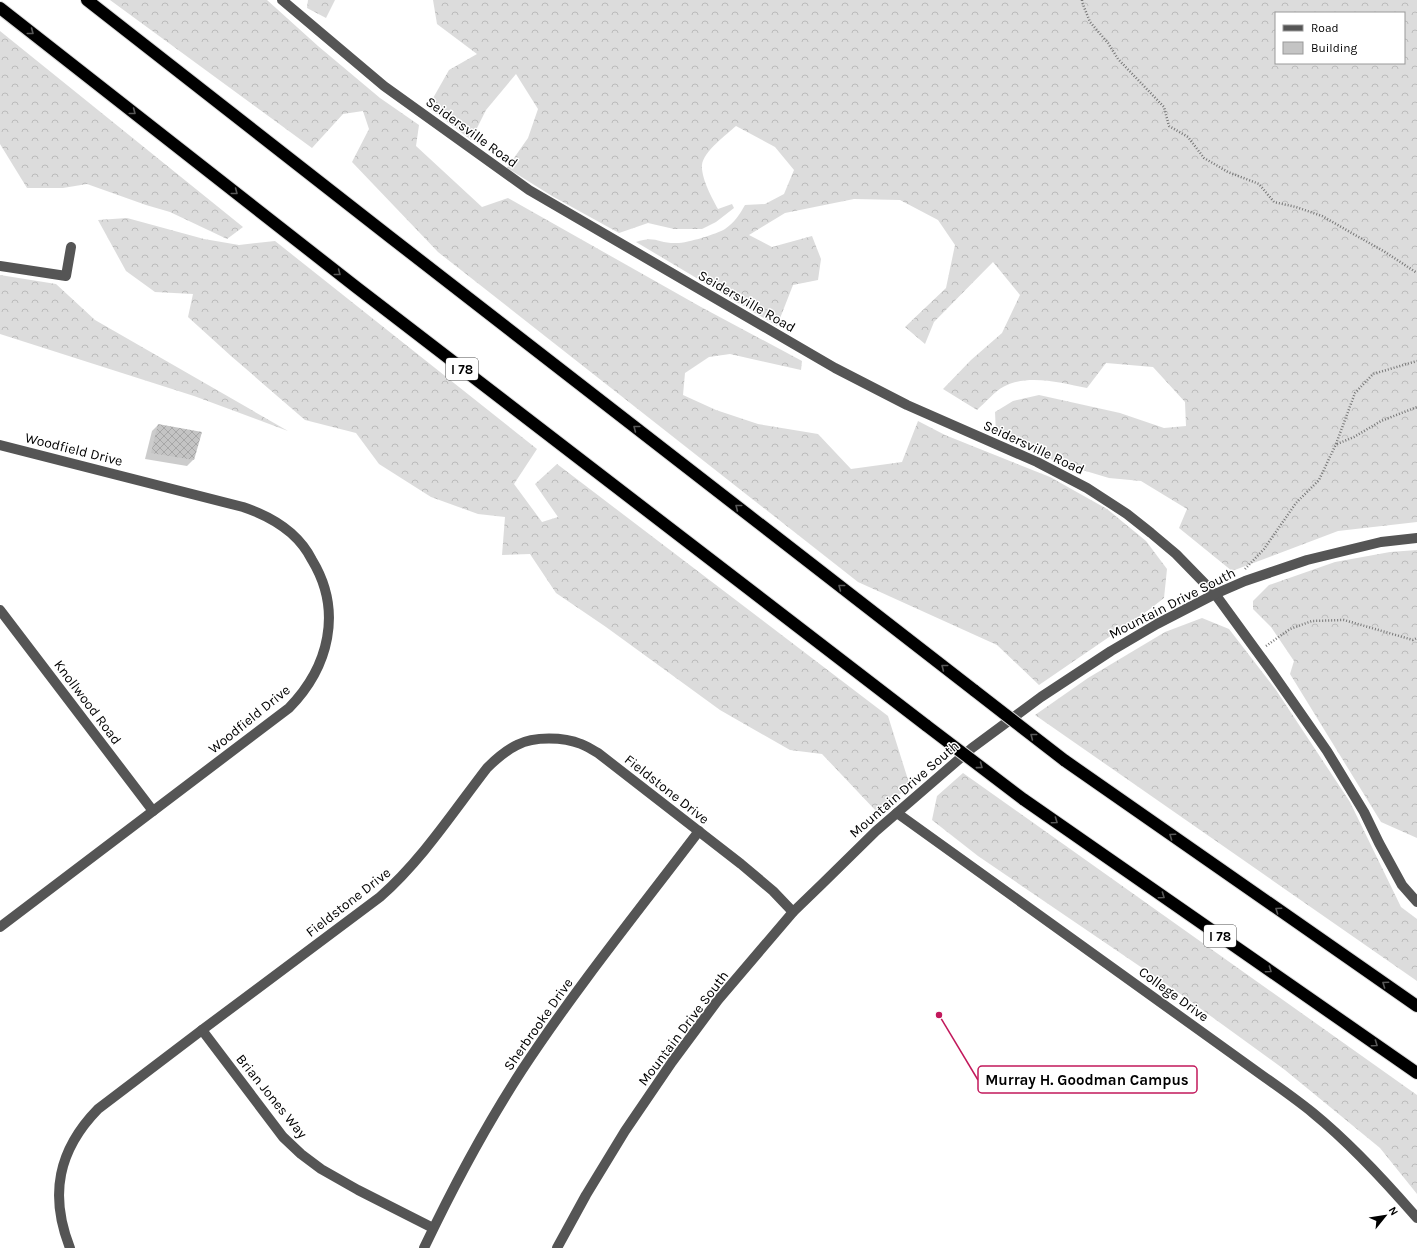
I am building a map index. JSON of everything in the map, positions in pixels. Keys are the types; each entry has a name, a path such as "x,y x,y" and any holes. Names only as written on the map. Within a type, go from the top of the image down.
{"highway":[{"path":"87,0 1064,760 1417,1006"},
{"name":"I 78","path":"0,8 356,287 1023,799 1417,1072"}],"street":[{"name":"Seidersville Road","path":"282,0 384,86 530,190 835,368 907,405 1037,462 1087,488 1114,505 1152,533 1176,554 1215,594 1257,652 1327,751 1364,812 1402,885 1417,902"},
{"path":"0,266 66,276 71,247"},
{"name":"Woodfield Drive","path":"0,445 236,505 262,514 292,534 302,544 318,569 327,597 329,625 324,654 311,682 289,708 0,927"},
{"name":"Mountain Drive South","path":"557,1248 586,1195 625,1131 672,1062 718,1000 793,912 853,852 972,748 1041,697 1132,638 1215,594 1245,581 1307,560 1381,542 1417,538"},
{"name":"Knollwood Road","path":"0,610 153,811"},
{"name":"Fieldstone Drive","path":"70,1248 65,1236 59,1210 58,1196 61,1172 75,1138 85,1123 98,1109 380,897 400,880 487,768 496,759 519,744 533,740 565,739 582,744 598,752 742,864 773,891 793,912"},
{"name":"College Drive","path":"897,813 1313,1113 1392,1188 1417,1218"},
{"name":"Sherbrooke Drive","path":"424,1248 475,1149 522,1070 585,982 698,831"},
{"name":"Brian Jones Way","path":"202,1030 283,1137 301,1154 321,1169 358,1190 434,1228"}],"path":[{"path":"1082,0 1090,22 1108,43 1118,59 1164,106 1169,126 1188,136 1204,158 1228,172 1259,184 1274,202 1296,207 1322,216 1385,252 1417,273"},
{"path":"1245,581 1245,569 1264,549 1296,503 1320,480 1336,444 1355,393 1373,374 1417,361"},
{"path":"1336,444 1354,437 1381,421 1417,407"},
{"path":"1257,652 1290,629 1312,621 1344,620 1413,640 1417,638"}],"green space":[{"path":"110,0 267,0 318,46 380,98 419,125 416,146 482,207 508,198 701,307 802,361 801,370 730,354 709,357 685,373 683,395 716,410 758,424 818,434 851,469 902,462 918,421 945,435 1050,477 1107,509 1146,541 1167,569 1164,598 1039,685 997,645 858,582 438,252 352,162 369,129 363,111 343,114 312,148"},
{"path":"308,0 335,0 326,18 307,8"},
{"path":"433,0 1417,0 1417,522 1338,531 1232,571 1179,528 1187,509 1141,481 1109,478 1059,463 996,433 995,412 1013,401 1039,395 1120,413 1164,428 1186,426 1185,402 1153,367 1106,363 1087,388 1056,382 1035,380 1015,382 998,390 977,410 943,389 971,360 1002,333 1020,295 993,262 934,322 925,344 905,327 946,288 955,245 938,220 900,200 854,199 785,213 749,235 772,247 812,236 821,259 818,280 793,285 777,326 636,242 652,239 669,243 680,243 708,236 728,227 745,205 765,204 784,194 794,170 775,147 736,126 711,149 703,160 702,165 705,182 718,209 732,204 734,208 716,222 702,229 674,229 648,223 619,233 552,196 507,168 528,138 538,109 516,74 486,110 471,140 428,107 449,70 477,54 437,24"},
{"path":"0,31 243,227 227,239 170,212 87,184 63,188 27,188 0,144"},
{"path":"127,218 204,239 239,245 275,241 537,449 514,484 542,522 558,517 535,484 557,464 888,716 910,786 877,812 822,754 790,750 720,710 606,627 556,593 530,554 502,555 505,517 478,514 431,497 379,464 356,433 305,420 188,317 193,294 155,292 126,271 98,220"},
{"path":"0,275 56,284 95,320 288,431 194,396 0,334"},
{"path":"1417,550 1417,838 1381,822 1290,674 1294,661 1271,627 1253,609 1253,601 1269,585 1335,562 1390,552"},
{"path":"1202,618 1229,629 1276,690 1350,802 1401,907 1417,919 1417,981 1035,715 1088,678 1165,632"},
{"path":"963,773 1417,1095 1417,1194 1380,1148 1285,1070 1179,993 978,856 932,820 937,796"}],"building":[{"path":"158,424 202,432 194,460 151,453"}],"place":[{"name":"Murray H. Goodman Campus","path":"939,1015"}]}
